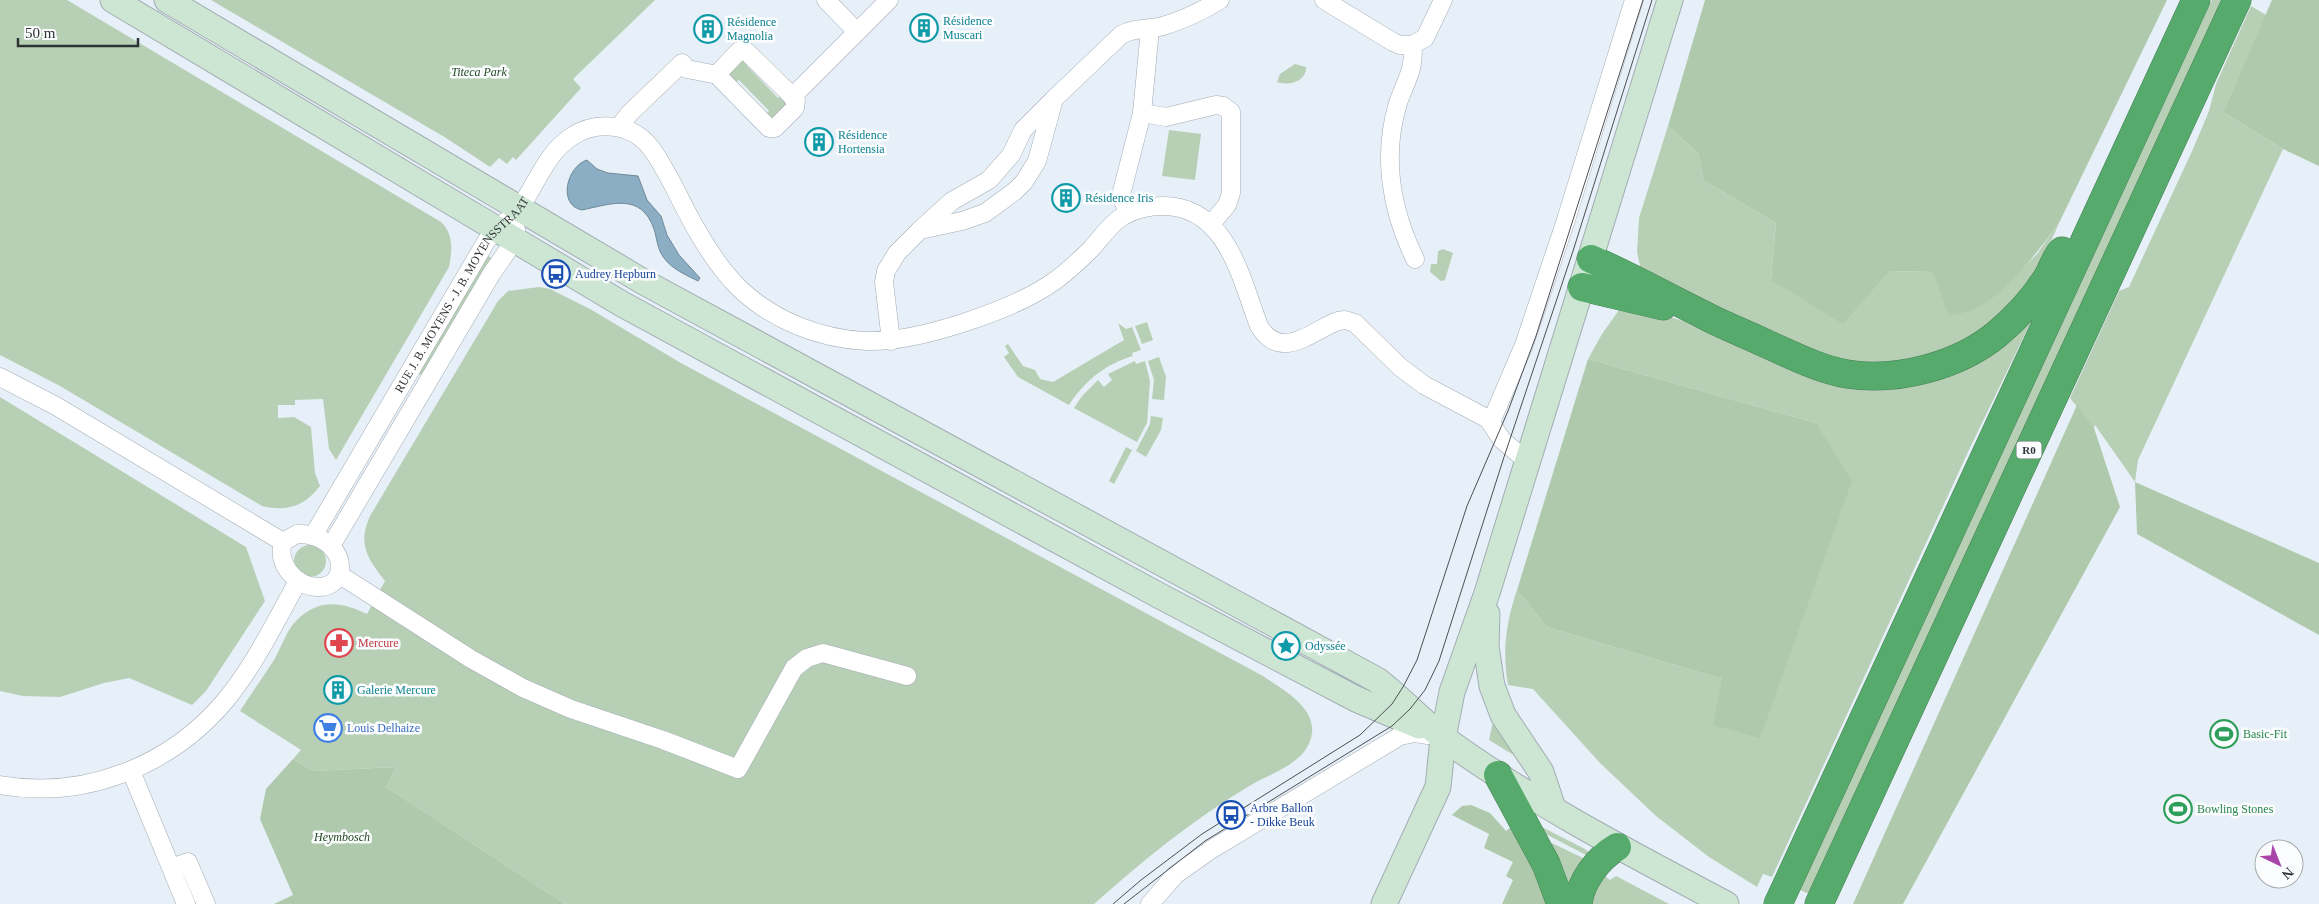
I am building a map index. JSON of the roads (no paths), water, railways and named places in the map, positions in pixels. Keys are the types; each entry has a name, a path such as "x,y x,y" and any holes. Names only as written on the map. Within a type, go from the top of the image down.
{"highway":[{"path":"1783,894 2196,0"},
{"name":"R0","path":"1820,902 2237,0"},
{"path":"1591,259 1701,314 1830,370 1847,374 1880,376 1916,371 1966,354 1996,336 2028,304 2046,280 2060,253 2089,231"},
{"path":"1582,287 1701,314"},
{"path":"1498,775 1546,864 1561,904"},
{"path":"1578,904 1583,887 1596,866 1617,847"}],"main road":[{"path":"113,0 622,304 1168,601 1356,699 1443,738"},
{"path":"167,0 642,281 1376,680 1443,738 1498,775 1617,847 1726,904"},
{"path":"1384,904 1438,787 1443,738 1452,692 1487,593 1670,0"},
{"path":"1487,593 1486,646 1492,686 1503,715 1541,772 1553,808"}],"street":[{"path":"826,0 857,32"},
{"path":"792,97 889,0"},
{"path":"890,341 884,282 886,271 897,253 952,201 989,180 1011,155 1023,130 1121,35 1128,31 1150,29 1192,15 1220,0"},
{"path":"1324,0 1400,45 1412,45 1425,38 1443,0"},
{"path":"1491,422 1524,345 1565,223 1634,0"},
{"path":"1128,213 1122,200 1122,188 1142,113 1150,29"},
{"path":"1412,45 1414,58 1411,74 1399,102 1392,128 1389,168 1395,207 1406,240 1416,259"},
{"path":"718,75 739,51 745,51 797,102 795,108 776,127 771,128 718,75 687,69 682,63 629,114 619,127 636,135 650,148 710,252 732,280 752,299 784,319 830,336 863,341 890,341 932,332 1023,300 1039,291 1082,259 1112,224 1128,213 1156,206 1169,206 1195,214 1211,224 1226,242 1260,326 1266,335 1280,342 1294,343 1306,339 1332,324 1350,321 1360,326 1400,366 1424,385 1448,400 1485,417 1491,422 1502,440 1528,462"},
{"path":"920,230 962,221 985,213 1015,191 1024,182 1036,161 1054,99"},
{"path":"1142,113 1166,117 1216,106 1223,106 1231,112 1231,193 1227,205 1211,224"},
{"name":"RUE J. B. MOYENS - J. B. MOYENSSTRAAT","path":"331,546 492,273 505,234 549,159 563,143 575,134 591,127 619,127"},
{"name":"RUE J. B. MOYENS - J. B. MOYENSSTRAAT","path":"313,536 487,240 505,234"},
{"path":"0,376 56,406 283,542"},
{"path":"297,534 313,536 331,546 341,561 340,575 334,582 326,586 318,587 298,581 285,566 281,549 283,542 297,534"},
{"path":"340,575 471,659 524,688 571,709 647,734 738,768 794,668 807,658 823,653 907,676"},
{"path":"0,784 38,788 92,783 130,771 160,756 186,739 225,701 254,658 298,581"},
{"path":"1150,904 1175,875 1212,849 1400,736 1415,732 1443,738"},
{"path":"130,771 186,904"},
{"path":"172,868 188,862 206,904"}],"water":[{"path":"587,160 597,169 608,173 638,176 647,200 661,216 667,235 679,255 700,278 698,281 675,269 667,262 662,255 648,217 633,205 624,203 582,210 574,207 569,201 567,194 570,177 580,164"}],"tram line":[{"path":"1113,904 1141,880 1202,834 1360,735 1392,704 1403,687 1417,660 1467,506 1508,411 1536,336 1643,0"},
{"path":"1124,904 1205,841 1392,726 1410,709 1425,690 1439,661 1504,457 1573,251 1652,0"}],"place":[{"name":"Résidence Muscari","path":"924,28"},
{"name":"Résidence Magnolia","path":"708,29"},
{"name":"Résidence Hortensia","path":"819,142"},
{"name":"Résidence Iris","path":"1066,198"},
{"name":"Audrey Hepburn","path":"556,274"},
{"name":"Mercure","path":"339,643"},
{"name":"Odyssée","path":"1286,646"},
{"name":"Galerie Mercure","path":"338,690"},
{"name":"Louis Delhaize","path":"328,728"},
{"name":"Basic-Fit","path":"2224,734"},
{"name":"Bowling Stones","path":"2178,809"},
{"name":"Arbre Ballon - Dikke Beuk","path":"1231,815"}],"park label":[{"name":"Titeca Park","path":"479,72"},
{"name":"Heymbosch","path":"342,837"}]}
